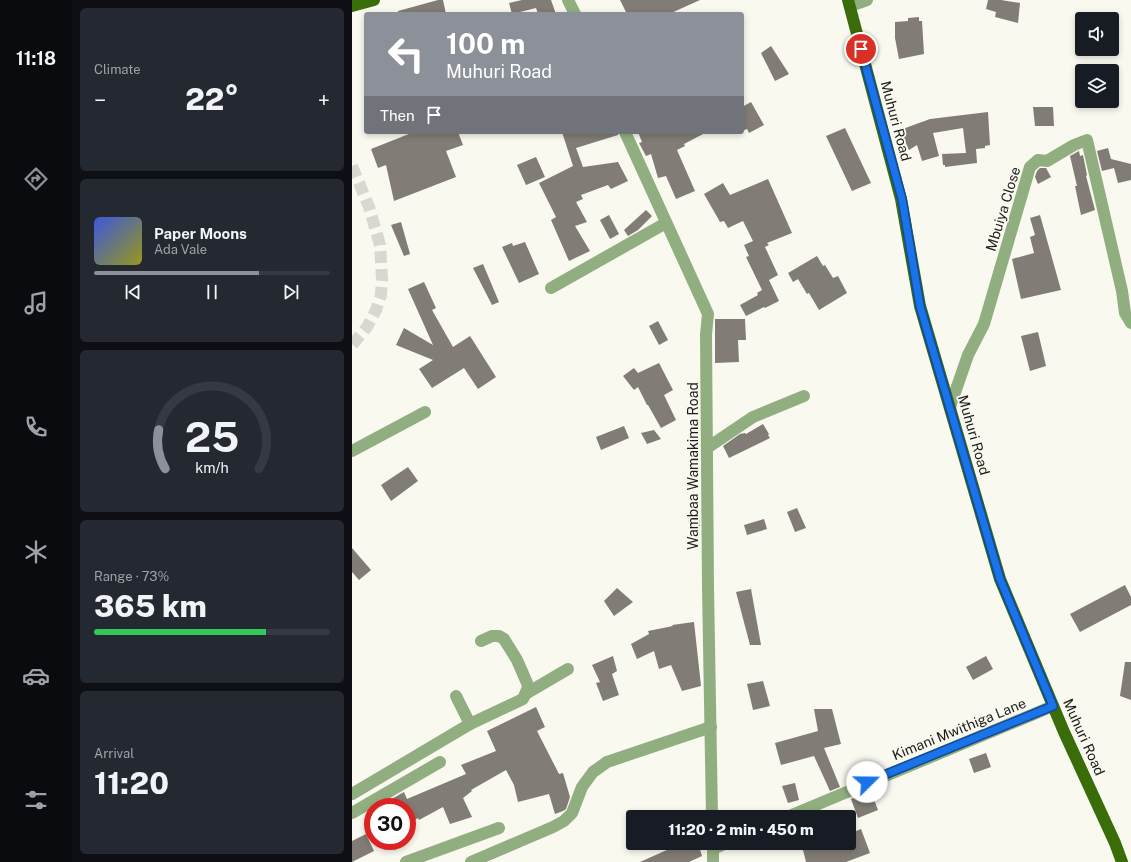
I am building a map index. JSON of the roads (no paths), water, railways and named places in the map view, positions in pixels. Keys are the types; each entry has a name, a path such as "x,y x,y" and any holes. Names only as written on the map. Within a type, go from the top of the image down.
{"main road":[{"path":"352,6 374,0"},
{"name":"Muhuri Road","path":"849,3 902,199 920,306 1000,579 1053,706 1115,843 1122,862"}],"street":[{"path":"568,0 574,12"},
{"path":"849,3 867,0"},
{"name":"Wambaa Wamakima Road","path":"626,134 708,314 706,334 712,810"},
{"name":"Mbuiya Close","path":"950,407 968,355 984,324 1030,167 1038,160 1047,161 1074,145 1087,140 1122,291 1125,313 1131,323"},
{"path":"551,288 666,223"},
{"path":"707,448 753,417 804,396"},
{"path":"352,451 425,412"},
{"path":"352,794 470,724 523,699 527,693 528,687 524,676 504,639 499,636 492,636 481,641"},
{"path":"527,693 568,669"},
{"path":"456,696 470,724"},
{"name":"Kimani Mwithiga Lane","path":"804,810 1053,706"},
{"path":"471,862 564,821 572,814 582,787 593,772 607,762 711,727"},
{"path":"352,813 440,762"},
{"path":"406,862 430,858 499,828"},
{"path":"713,850 713,862"}],"tunnel":[{"path":"352,166 369,207 380,245 382,280 381,295 376,310 367,327 352,345"}]}
